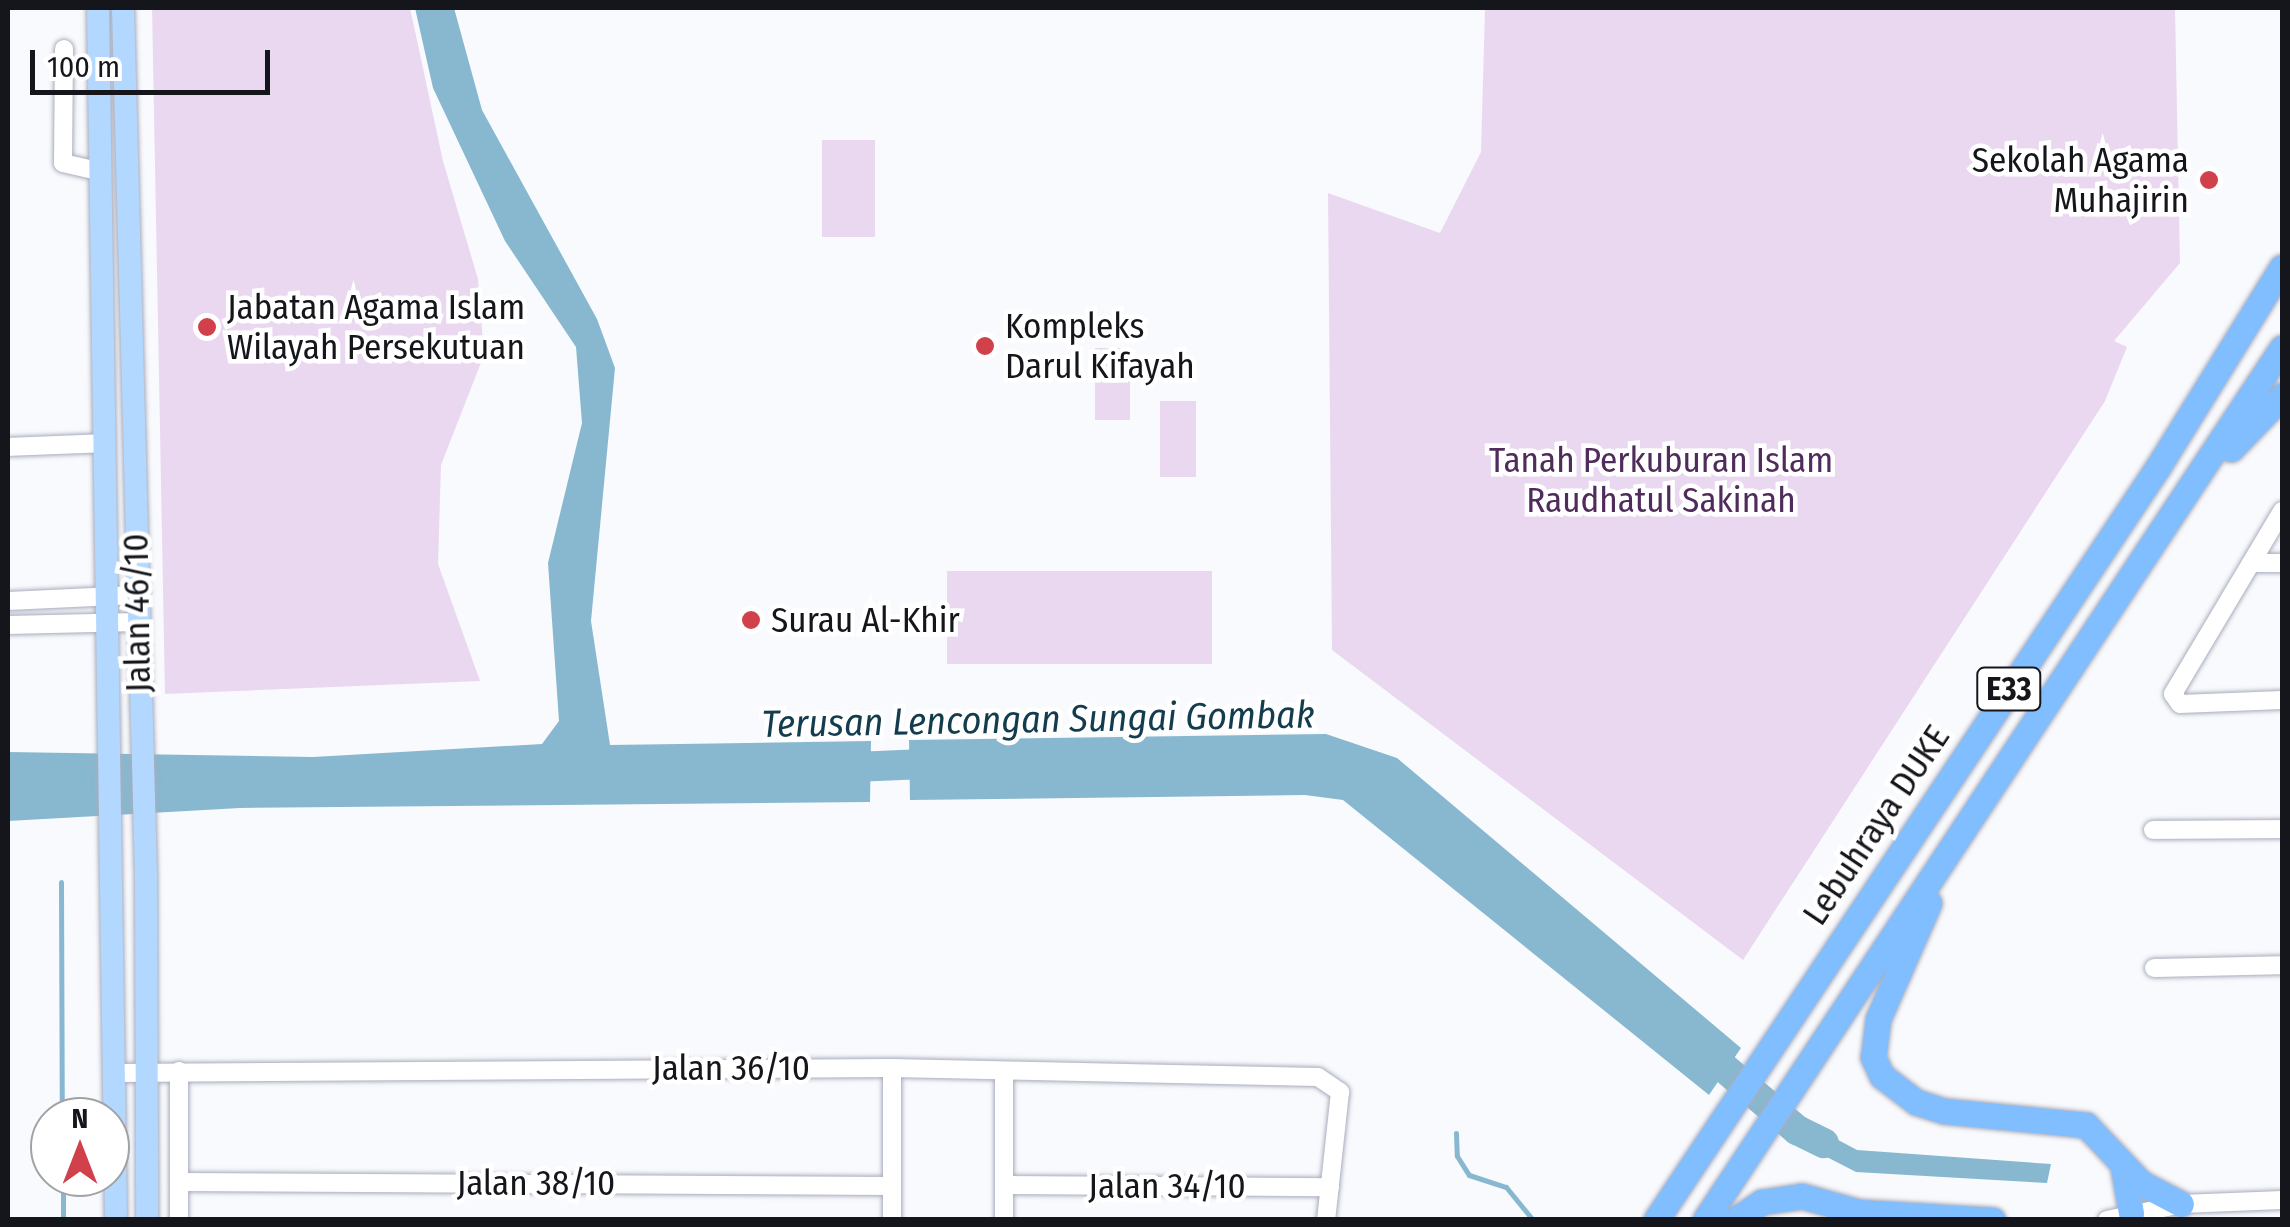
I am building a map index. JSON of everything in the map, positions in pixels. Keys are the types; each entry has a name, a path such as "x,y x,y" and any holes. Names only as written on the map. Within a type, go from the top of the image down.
{"highway":[{"name":"Lebuhraya DUKE","path":"1656,1220 2158,467 2282,268"},
{"name":"E33","path":"1705,1220 2282,348"},
{"path":"2159,535 2282,396"},
{"path":"1960,835 1878,1019 1876,1067 1894,1088 1944,1111 2086,1125 2122,1167 2181,1204"},
{"path":"2122,1167 2124,1218"},
{"path":"1735,1220 1762,1202 1802,1196 1859,1212 1994,1220"}],"main road":[{"name":"Jalan 46/10","path":"98,8 113,751 116,1220"},
{"name":"Jalan 46/10","path":"122,8 144,839 146,1220"}],"street":[{"path":"64,48 63,163 101,172"},
{"path":"8,448 106,443"},
{"path":"2282,512 2173,694 2180,704 2282,700"},
{"path":"2250,563 2282,562"},
{"path":"8,600 136,595"},
{"path":"8,625 137,622"},
{"path":"2152,830 2282,829"},
{"path":"2154,968 2282,965"},
{"path":"892,1068 892,1220"},
{"name":"Jalan 36/10","path":"116,1073 892,1068 1318,1077 1340,1092 1330,1187"},
{"path":"179,1071 179,1220"},
{"path":"1004,1071 1004,1220"},
{"name":"Jalan 38/10","path":"179,1182 892,1186"},
{"name":"Jalan 34/10","path":"1004,1185 1330,1187"},
{"path":"1326,1220 1330,1187"},
{"path":"2124,1218 2181,1204 2282,1200"}],"green space":[{"path":"152,8 410,8 443,161 478,279 484,355 441,465 438,564 480,681 165,694"},
{"name":"Tanah Perkuburan Islam Raudhatul Sakinah","path":"1485,8 2175,8 2180,263 2114,341 2127,347 2105,401 1743,960 1332,650 1328,193 1440,233 1481,152"},
{"path":"822,140 875,140 875,237 822,237"},
{"path":"1095,348 1130,348 1130,420 1095,420"},
{"path":"1160,401 1196,401 1196,477 1160,477"},
{"path":"947,571 1212,571 1212,664 947,664"}],"water":[{"path":"415,8 454,8 482,110 597,319 615,368 591,621 610,745 871,741 870,802 240,808 8,821 8,752 313,757 542,744 559,721 548,563 582,423 576,347 505,241 433,88"},
{"path":"1326,734 1397,758 1741,1048 1709,1095 1343,800 1305,795 910,800 909,740"},
{"path":"1797,1118 1857,1150 2051,1164 2047,1183 1856,1172 1784,1135"}],"waterway":[{"name":"Terusan Lencongan Sungai Gombak","path":"830,768 949,763"},
{"path":"61,882 62,1097"},
{"name":"Terusan Lencongan Sungai Gombak","path":"1695,1043 1797,1130 1824,1143"},
{"path":"1456,1133 1457,1156 1469,1175 1506,1187 1533,1220"},
{"path":"63,1197 63,1220"}],"place":[{"name":"Sekolah Agama Muhajirin","path":"2209,180"},
{"name":"Jabatan Agama Islam Wilayah Persekutuan","path":"207,327"},
{"name":"Kompleks Darul Kifayah","path":"985,346"},
{"name":"Surau Al-Khir","path":"751,620"}]}
